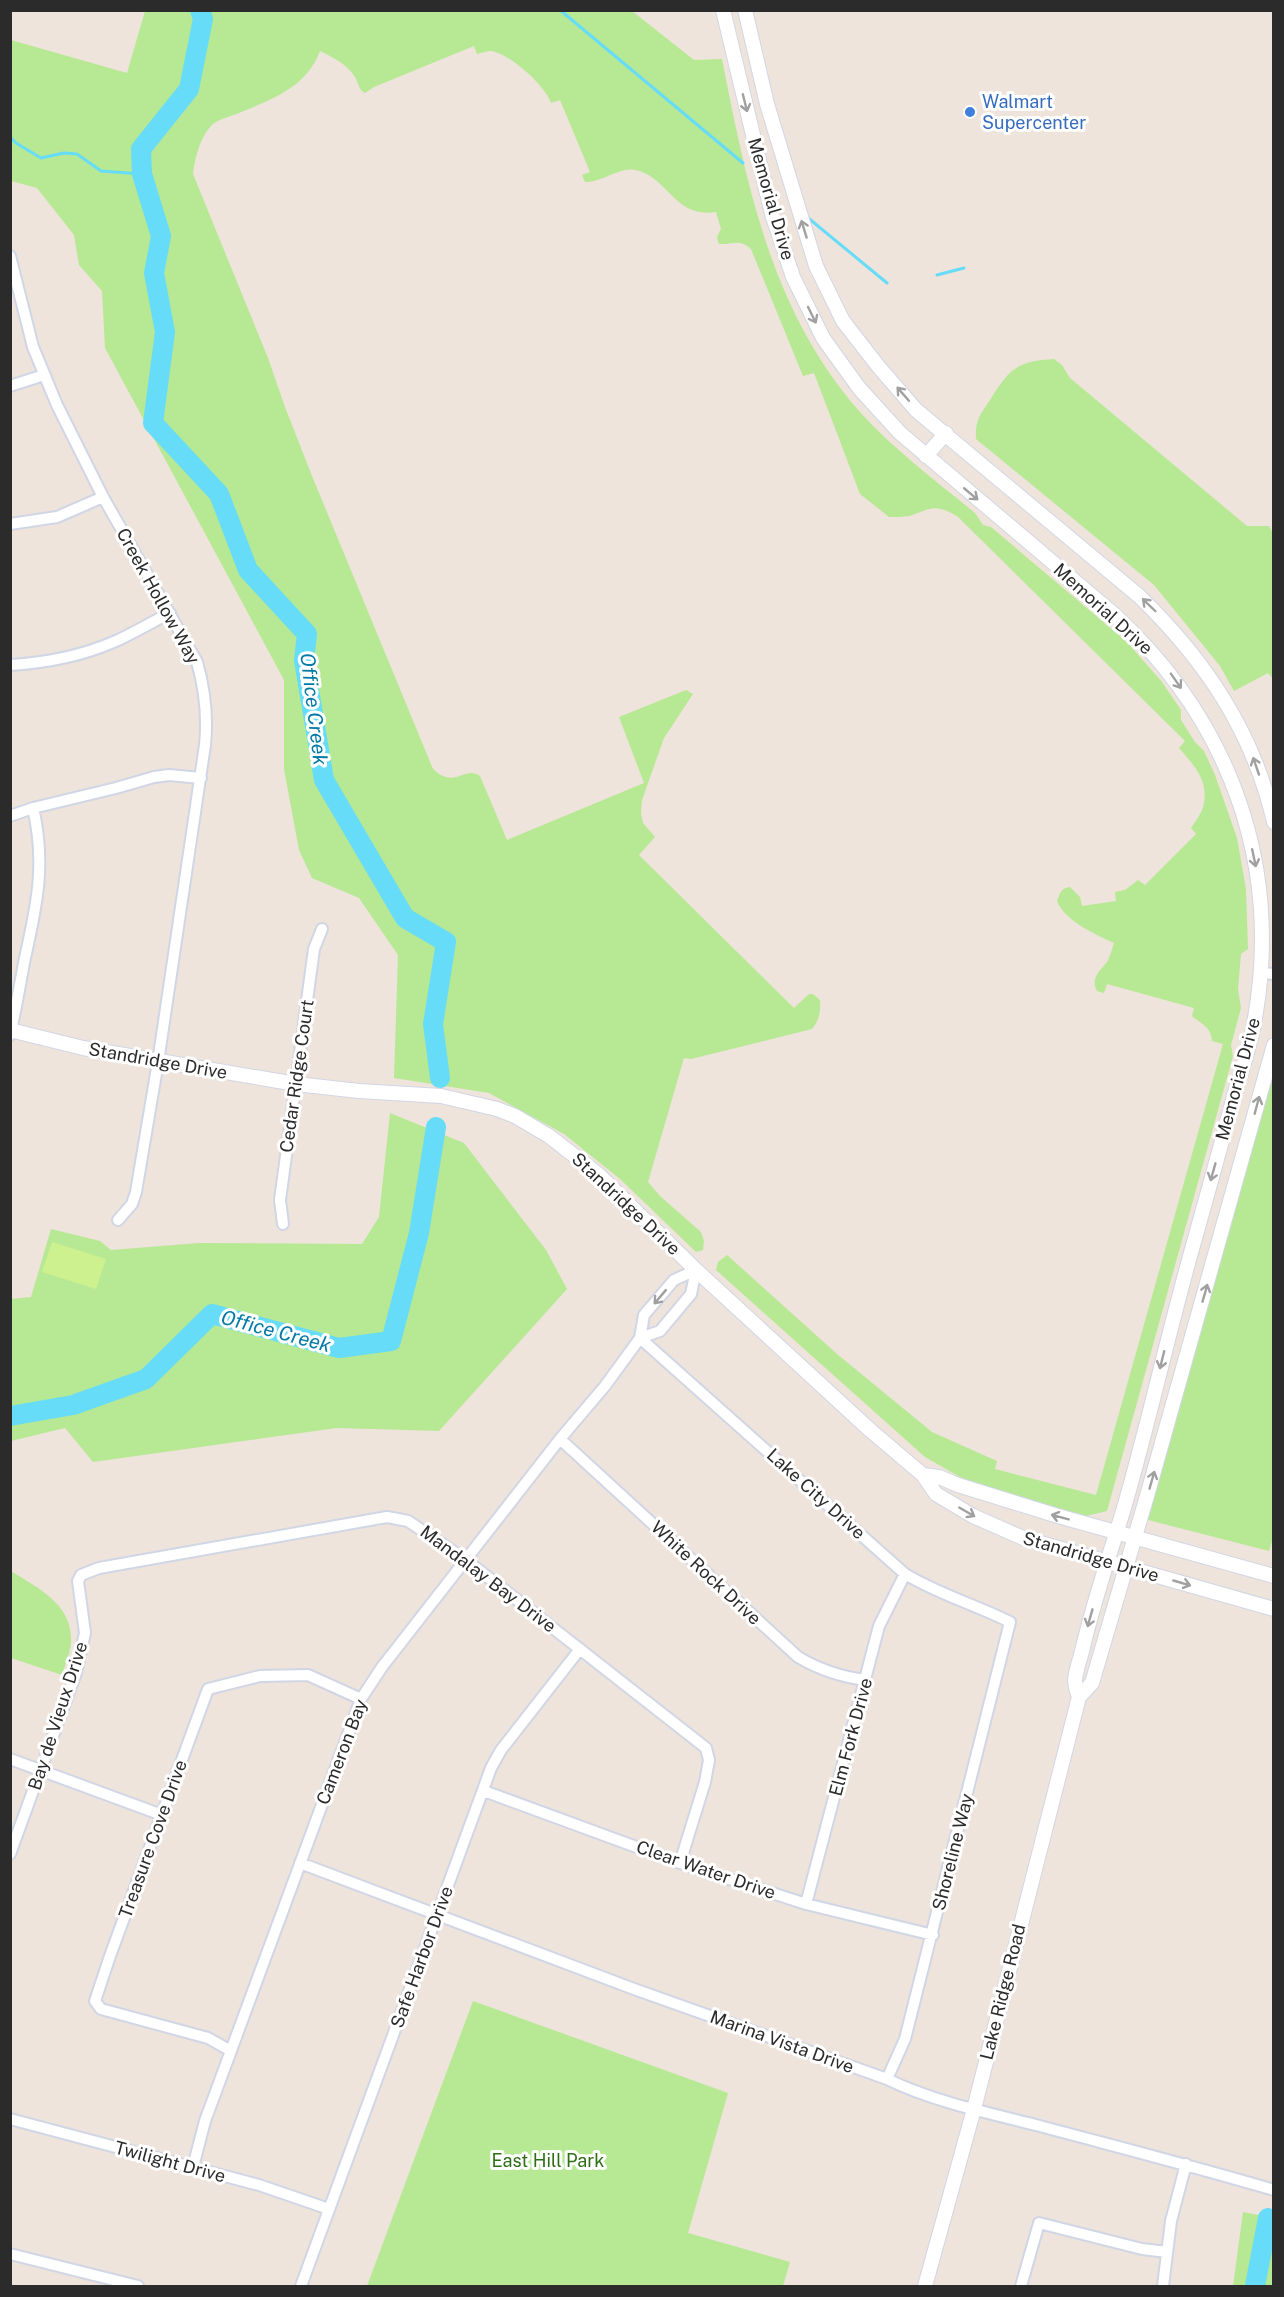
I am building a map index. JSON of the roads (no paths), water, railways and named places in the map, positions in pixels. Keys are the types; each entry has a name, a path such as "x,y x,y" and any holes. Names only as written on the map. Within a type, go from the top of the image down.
{"street":[{"name":"Memorial Drive","path":"723,10 772,214 793,276 823,338 859,388 900,433 1116,616 1139,637 1172,675 1193,706 1228,771 1251,842 1259,880 1267,973 1107,1562"},
{"name":"Memorial Drive","path":"745,10 767,104 816,266 843,321 916,410 1139,596 1172,627 1208,672 1233,715 1253,755 1274,822"},
{"path":"731,46 753,41"},
{"name":"Creek Hollow Way","path":"10,256 24,313 44,375 72,437 197,662 203,684 207,721 201,777 158,1062 136,1192 132,1203 118,1220"},
{"path":"10,386 44,375"},
{"path":"926,456 946,433"},
{"path":"10,524 57,517 104,497"},
{"path":"10,665 56,659 92,649 115,641 170,613"},
{"path":"10,816 154,777 169,775 201,777"},
{"path":"11,1032 40,879 38,830 33,808"},
{"name":"Cedar Ridge Court","path":"283,1224 280,1200 314,949 322,929"},
{"name":"Standridge Drive","path":"11,1032 158,1062 296,1084 441,1096 487,1106 515,1116 549,1136 599,1175 696,1270 870,1431 923,1475 936,1494 973,1516 1023,1538 1274,1608"},
{"name":"Memorial Drive","path":"1126,1568 1274,1045"},
{"name":"Cameron Bay","path":"640,1338 660,1331 691,1294 696,1270"},
{"name":"Cameron Bay","path":"193,2168 205,2121 361,1700 382,1666 560,1439 605,1386 640,1338 644,1315 674,1280 696,1270"},
{"name":"Lake City Drive","path":"640,1338 905,1574 944,1594 987,1610 1010,1622"},
{"name":"White Rock Drive","path":"560,1439 798,1657 817,1668 844,1677 866,1680"},
{"name":"Standridge Drive","path":"923,1475 939,1477 1035,1510 1136,1536 1274,1576"},
{"name":"Mandalay Bay Drive","path":"81,1575 99,1568 387,1517 408,1521 466,1560 706,1748 710,1760 680,1863"},
{"name":"Lake Ridge Road","path":"925,2286 974,2109 1078,1697 1075,1682 1107,1562"},
{"name":"Lake Ridge Road","path":"1078,1697 1092,1683 1126,1568"},
{"name":"Elm Fork Drive","path":"807,1904 879,1626 905,1574"},
{"name":"Bay de Vieux Drive","path":"10,1854 42,1770 82,1651 85,1633 78,1593 78,1581 81,1575"},
{"name":"Shoreline Way","path":"887,2079 905,2039 933,1935 1010,1622"},
{"name":"Safe Harbor Drive","path":"301,2286 491,1768 501,1750 580,1649"},
{"name":"Treasure Cove Drive","path":"231,2050 208,2038 101,2009 95,2001 208,1689 261,1676 308,1675 361,1700"},
{"path":"10,1759 162,1815"},
{"name":"Clear Water Drive","path":"484,1791 680,1863 807,1904 933,1935"},
{"name":"Marina Vista Drive","path":"300,1863 436,1915 887,2079 906,2089 1274,2190"},
{"name":"Twilight Drive","path":"10,2119 259,2185 328,2209"},
{"path":"1163,2286 1171,2222 1186,2164"},
{"path":"1021,2286 1039,2223 1142,2249 1167,2252"},
{"path":"10,2254 138,2286"}],"waterway":[{"name":"Office Creek","path":"200,10 203,19 189,89 141,149 142,174 161,236 154,273 165,332 153,423 219,494 248,570 307,634 304,660 324,780 405,918 446,942 433,1024 440,1078"},
{"path":"560,10 743,163"},
{"path":"10,137 41,158 64,153 77,154 101,171 142,174"},
{"path":"807,217 887,283"},
{"path":"937,275 964,268"},
{"name":"Office Creek","path":"10,1416 73,1405 146,1379 212,1314 339,1348 391,1341 419,1233 436,1127"},
{"path":"1255,2286 1268,2218"}],"place":[{"name":"Walmart Supercenter","path":"970,112"}],"park label":[{"name":"East Hill Park","path":"548,2161"}]}
